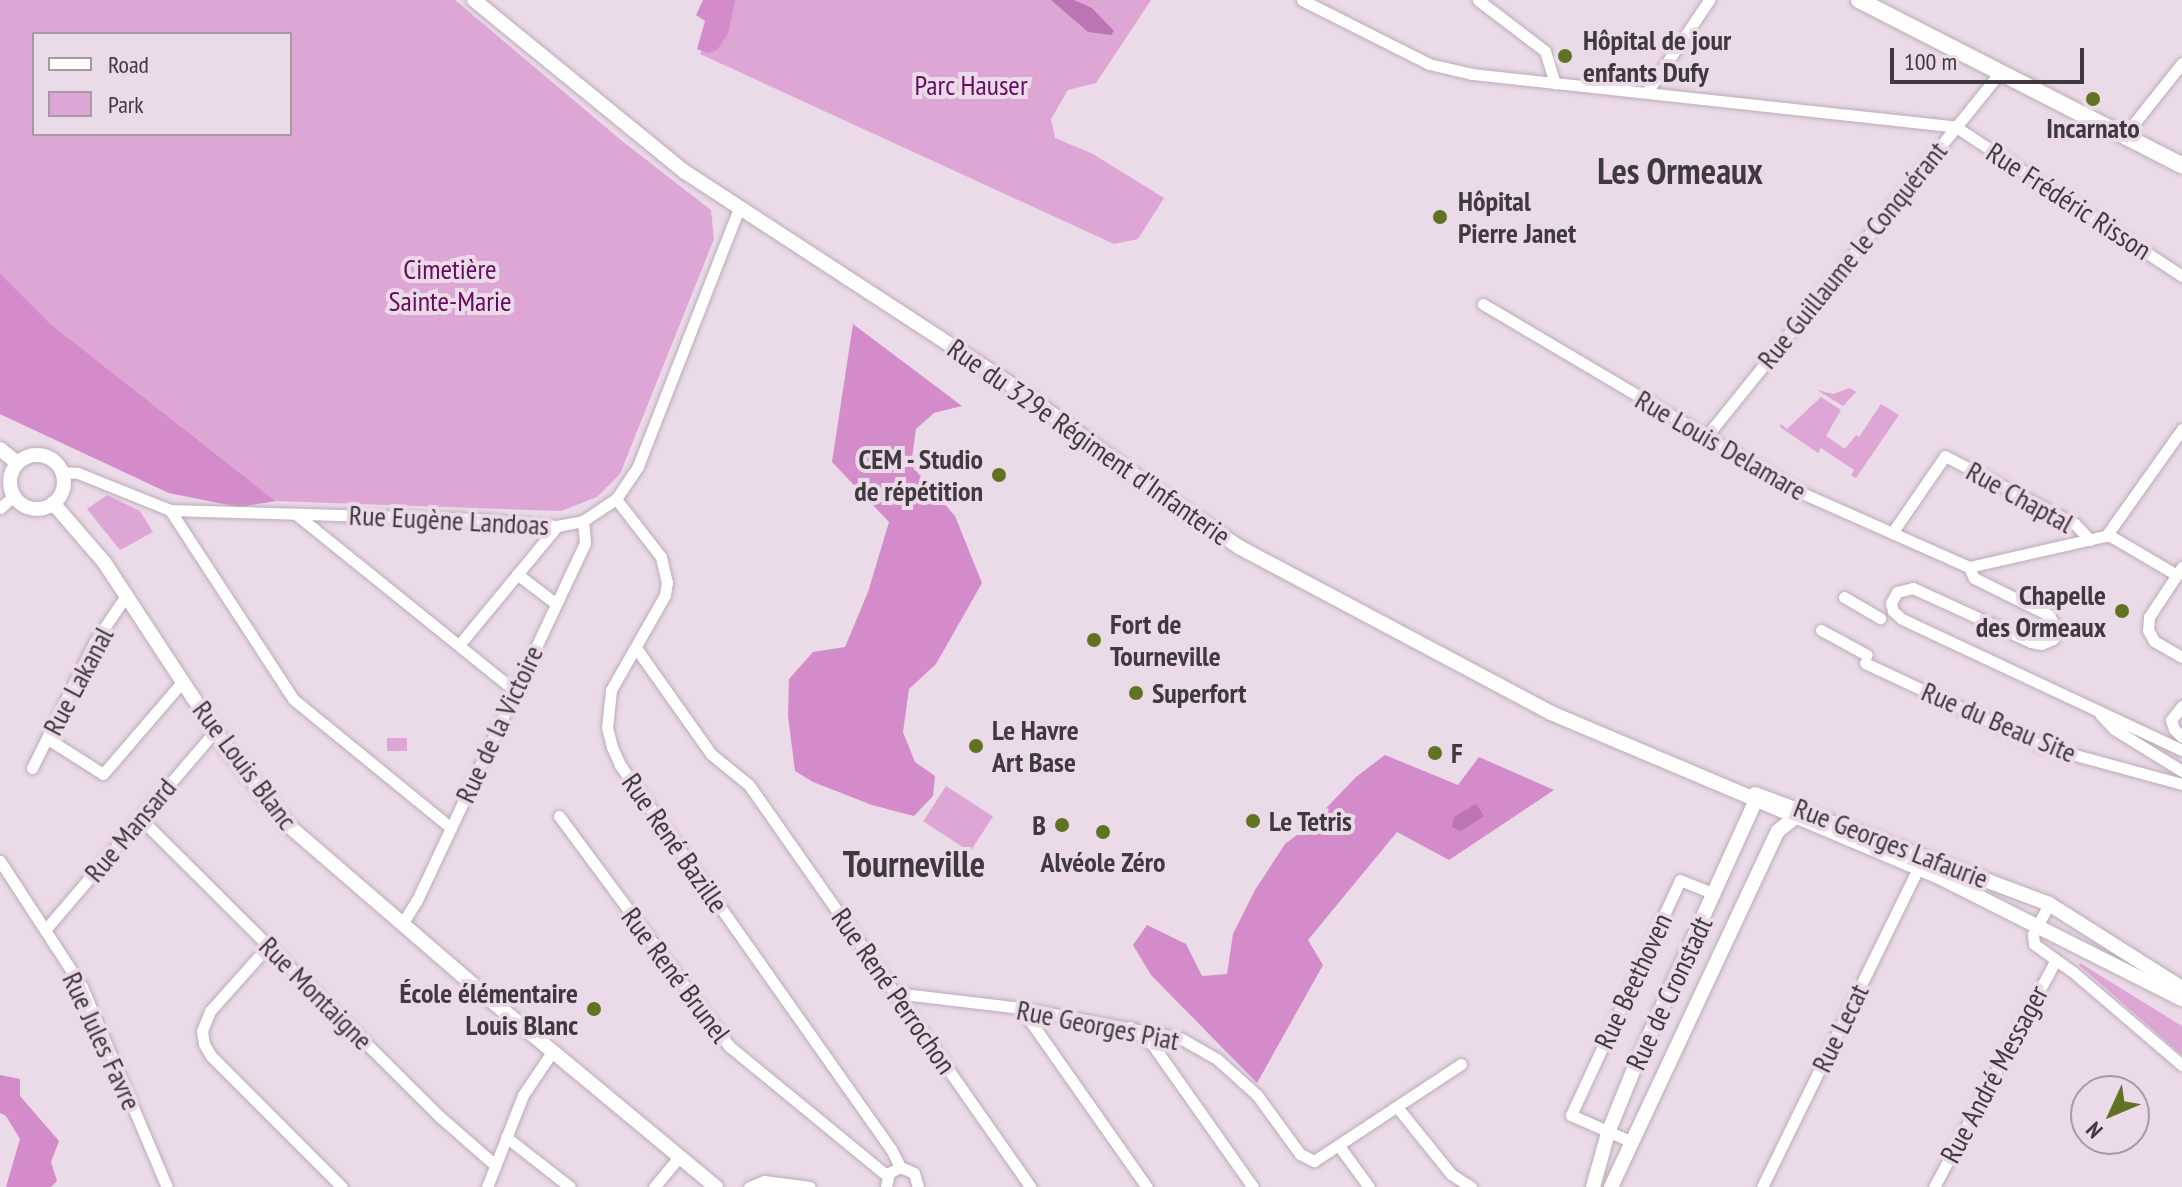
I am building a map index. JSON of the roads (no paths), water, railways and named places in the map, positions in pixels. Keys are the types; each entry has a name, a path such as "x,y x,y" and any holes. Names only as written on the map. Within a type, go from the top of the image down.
{"main road":[{"path":"1859,0 2182,165"}],"street":[{"name":"Rue du 329e Régiment d'Infanterie","path":"474,0 685,172 1021,391 1239,547 1551,713 1755,802"},
{"path":"1302,0 1429,64 1472,74 1956,127"},
{"path":"1478,0 1545,51 1555,83"},
{"path":"1647,92 1709,0"},
{"path":"2124,136 2182,63"},
{"name":"Rue Guillaume le Conquérant","path":"1705,438 2000,72"},
{"name":"Rue Frédéric Risson","path":"1956,127 2182,276"},
{"name":"Rue Eugène Landoas","path":"61,472 78,473 170,510 474,519 557,526 583,521 616,499 638,466 739,208"},
{"name":"Rue Louis Delamare","path":"1483,304 1802,493 1969,567 1974,578 2049,615 2055,627 2053,639 2041,644 1913,588 1902,590 1892,599 1893,611 1902,619 2097,711"},
{"path":"1969,567 2107,534 2182,429"},
{"path":"0,449 17,463"},
{"path":"30,456 45,456 61,472 61,492 53,503 41,508 29,507 14,496 10,479 17,463 30,456"},
{"name":"Rue Chaptal","path":"1892,533 1945,456 2075,524 2090,540"},
{"path":"0,508 14,496"},
{"name":"Rue René Bazille","path":"616,499 666,569 665,595 611,690 607,727 620,765 891,1149 900,1167 914,1173 919,1185"},
{"name":"Rue Louis Blanc","path":"53,503 95,550 215,731 259,792 288,825 552,1052 716,1187"},
{"path":"170,510 293,699 451,828"},
{"path":"296,514 515,691"},
{"name":"Rue de la Victoire","path":"402,924 451,828 585,543 583,521"},
{"path":"459,645 557,526"},
{"path":"2107,534 2180,571 2149,617 2148,630 2154,641 2182,657"},
{"path":"517,574 555,603"},
{"name":"Rue Lakanal","path":"32,768 94,643 127,594"},
{"path":"1844,597 1880,618"},
{"name":"Rue du Beau Site","path":"1821,630 1866,659 2042,746 2182,784"},
{"name":"Rue René Perrochon","path":"636,648 711,754 749,785 1031,1187"},
{"path":"48,739 103,774 183,681"},
{"path":"2182,706 2171,720 2182,737"},
{"path":"2097,711 2182,750"},
{"name":"Rue du Beau Site","path":"2097,711 2114,729 2182,771"},
{"name":"Rue Mansard","path":"45,930 215,731"},
{"name":"Rue Georges Lafaurie","path":"1730,791 1783,802 2049,904 2182,988"},
{"path":"1755,802 1783,802"},
{"name":"Rue Georges Lafaurie","path":"1755,802 1918,868 2182,999"},
{"name":"Rue de Cronstadt","path":"1593,1187 1608,1133 1755,802"},
{"name":"Rue René Brunel","path":"559,816 708,1022 729,1046 887,1182"},
{"name":"Rue Montaigne","path":"140,818 439,1116 495,1165"},
{"name":"Rue de Cronstadt","path":"1611,1187 1778,831 1794,818"},
{"name":"Rue Jules Favre","path":"0,861 82,987 167,1187"},
{"name":"Rue Lecat","path":"1762,1187 1918,868"},
{"name":"Rue Beethoven","path":"1608,1133 1571,1115 1680,880 1714,894"},
{"path":"2049,904 2037,925 2034,944 2073,972 2182,1065"},
{"path":"268,946 210,1011 202,1031 204,1044 211,1056 342,1187"},
{"name":"Rue André Messager","path":"1934,1187 1964,1124 2055,961"},
{"name":"Rue Georges Piat","path":"895,993 1021,1008 1167,1033 1217,1059 1257,1095 1307,1159 1321,1159 1461,1064"},
{"path":"1021,1008 1147,1187"},
{"path":"1129,1026 1152,1044 1253,1187"},
{"path":"487,1187 523,1095 552,1052"},
{"path":"1401,1112 1451,1174 1471,1187"},
{"path":"1608,1133 1632,1142"},
{"path":"506,1137 570,1187"},
{"path":"1339,1146 1369,1187"},
{"path":"654,1187 678,1158"},
{"path":"887,1182 900,1167"},
{"path":"749,1187 764,1181 810,1187"}],"place":[{"name":"Hôpital de jour enfants Dufy","path":"1565,56"},
{"name":"Incarnato","path":"2093,99"},
{"name":"Hôpital Pierre Janet","path":"1440,217"},
{"name":"CEM - Studio de répétition","path":"999,475"},
{"name":"Chapelle des Ormeaux","path":"2122,611"},
{"name":"Fort de Tourneville","path":"1094,640"},
{"name":"Superfort","path":"1136,693"},
{"name":"Le Havre Art Base","path":"976,746"},
{"name":"F","path":"1435,753"},
{"name":"Le Tetris","path":"1253,821"},
{"name":"B","path":"1062,825"},
{"name":"Alvéole Zéro","path":"1103,832"},
{"name":"École élémentaire Louis Blanc","path":"594,1009"}],"district":[{"name":"Les Ormeaux","path":"1680,171"},
{"name":"Tourneville","path":"914,864"}],"park label":[{"name":"Parc Hauser","path":"971,85"},
{"name":"Cimetière Sainte-Marie","path":"450,285"}]}
